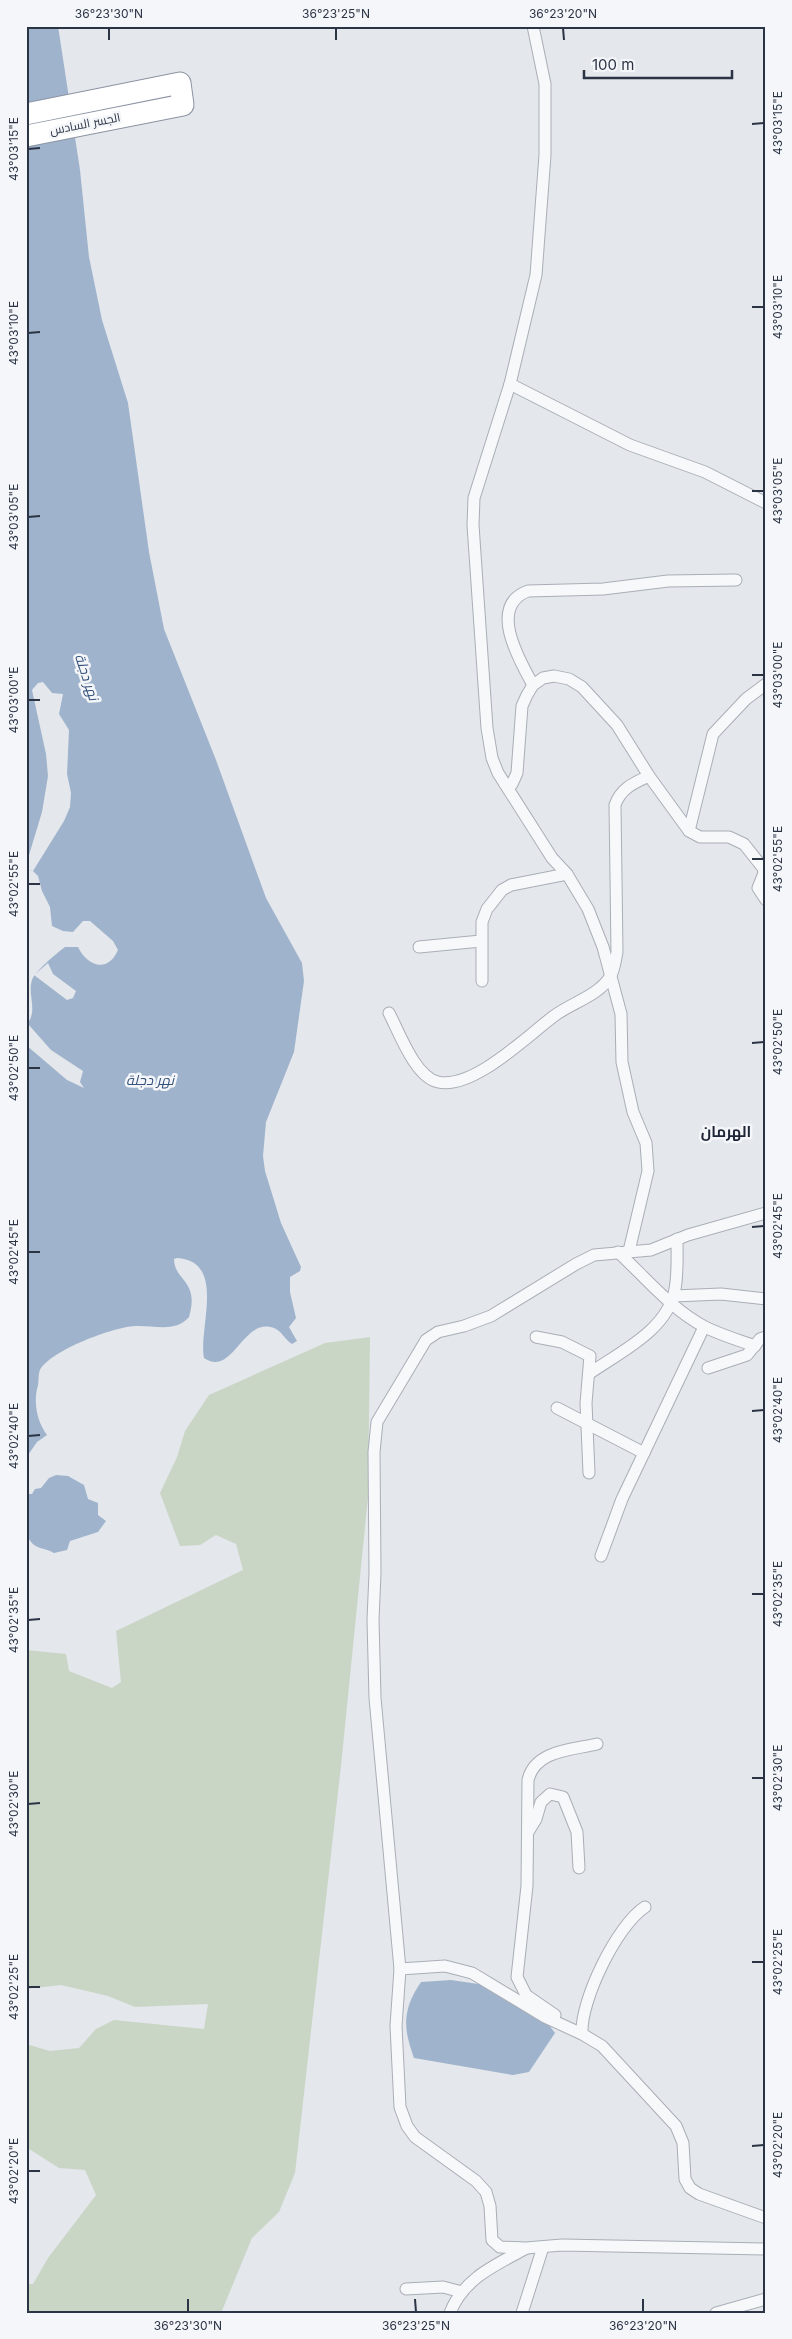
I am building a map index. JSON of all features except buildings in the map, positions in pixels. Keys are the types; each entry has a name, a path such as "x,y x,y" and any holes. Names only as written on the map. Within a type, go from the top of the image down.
{"highway":[{"name":"الجسر السادس","path":"26,114 180,83 183,105 26,136"}],"street":[{"path":"533,26 545,84 545,155 536,275 510,384 474,498 473,525 488,736 492,758 505,784 552,858 567,874 596,927 620,1014 622,1062 634,1112 646,1143 648,1171 624,1251"},
{"path":"510,384 630,445 705,472 766,504"},
{"path":"533,685 512,646 510,634 512,602 519,595 528,592 603,589 668,580 736,580"},
{"path":"505,784 512,784 515,780 522,706 533,685 543,678 554,676 569,679 582,687 617,725 649,776 689,831 700,837 729,837 744,844 763,868 764,873 758,888 766,900"},
{"path":"689,831 713,734 746,699 766,684"},
{"path":"389,1013 418,1068 431,1079 448,1083 474,1074 492,1064 554,1015 600,988 610,977 614,967 616,952 615,805 618,796 629,785 649,776"},
{"path":"482,982 481,941 484,916 502,890 511,885 567,874"},
{"path":"419,947 481,941"},
{"path":"766,1213 677,1239 651,1250 604,1253 584,1259 491,1316 431,1335 423,1344 377,1422 374,1452 375,1573 372,1620 375,1698 400,1969 396,2026 400,2108 403,2118 415,2137 425,2146 476,2181 486,2192 490,2206 492,2240 500,2247 766,2249"},
{"path":"590,1373 648,1332 662,1319 672,1299 677,1239"},
{"path":"624,1251 672,1299 704,1327 755,1346"},
{"path":"672,1299 721,1294 766,1299"},
{"path":"600,1556 622,1499 704,1327"},
{"path":"536,1337 554,1339 588,1353 591,1359 587,1424 589,1472"},
{"path":"708,1368 747,1355 760,1339 766,1337"},
{"path":"557,1408 644,1453"},
{"path":"597,1744 550,1755 533,1767 528,1780 526,1894 517,1977 526,1995 610,2054 676,2126 683,2143 685,2179 690,2188 699,2194 766,2218"},
{"path":"527,1834 544,1797 550,1794 563,1797 577,1832 580,1868"},
{"path":"577,2031 588,1997 625,1924 644,1907"},
{"path":"400,1969 445,1966 472,1973 550,2019 577,2031"},
{"path":"522,2313 543,2246"},
{"path":"450,2313 462,2292 480,2274 526,2248"},
{"path":"406,2289 443,2288 462,2292"},
{"path":"716,2313 766,2299"}],"green space":[{"path":"370,1337 368,1497 341,1766 295,2173 279,2212 252,2238 221,2313 26,2313 26,2284 33,2284 48,2258 96,2195 85,2170 59,2168 26,2147 26,2044 50,2051 79,2048 96,2029 114,2020 204,2029 208,2004 135,2007 108,1996 61,1985 26,1989 26,1650 66,1654 69,1671 112,1688 121,1682 116,1631 243,1570 236,1544 216,1535 200,1545 180,1546 160,1493 177,1457 185,1431 209,1395 325,1343"}],"water":[{"name":"نهر دجلة","path":"26,26 58,26 80,170 89,257 102,320 128,403 149,552 164,629 216,760 266,898 302,963 304,981 294,1052 266,1122 263,1156 265,1171 281,1223 301,1267 300,1271 290,1277 290,1292 296,1318 289,1327 297,1341 292,1344 277,1329 263,1327 254,1330 223,1360 214,1362 204,1358 206,1283 201,1271 192,1262 174,1259 175,1266 186,1282 191,1295 192,1305 189,1317 184,1322 171,1327 135,1326 113,1330 69,1348 46,1362 39,1372 36,1405 38,1418 47,1435 37,1442 26,1458 26,1025 32,1015 32,980 47,962 65,947 78,947 87,959 98,965 109,962 118,950 113,941 90,921 83,921 73,932 63,931 52,926 50,907 42,891 38,876 33,871 26,869"},
{"path":"56,1475 68,1476 84,1485 88,1499 98,1503 98,1515 106,1521 98,1532 70,1541 67,1550 54,1553 36,1546 26,1537 26,1494 32,1494 35,1489 41,1488 49,1478"},
{"path":"451,1980 485,1985 546,2021 555,2033 529,2072 513,2075 414,2058 406,2028 410,2001 421,1982"}],"pier":[{"path":"43,682 52,693 63,694 59,714 69,730 67,774 71,793 70,807 64,821 33,871 26,869 26,865 42,812 48,776 46,754 32,690 38,683"},
{"path":"48,963 53,974 76,991 73,998 67,1000 34,975"},
{"path":"28,1024 51,1050 83,1071 80,1082 84,1088 67,1080 26,1045"}],"district":[{"name":"الهرمان","path":"726,1132"}]}
